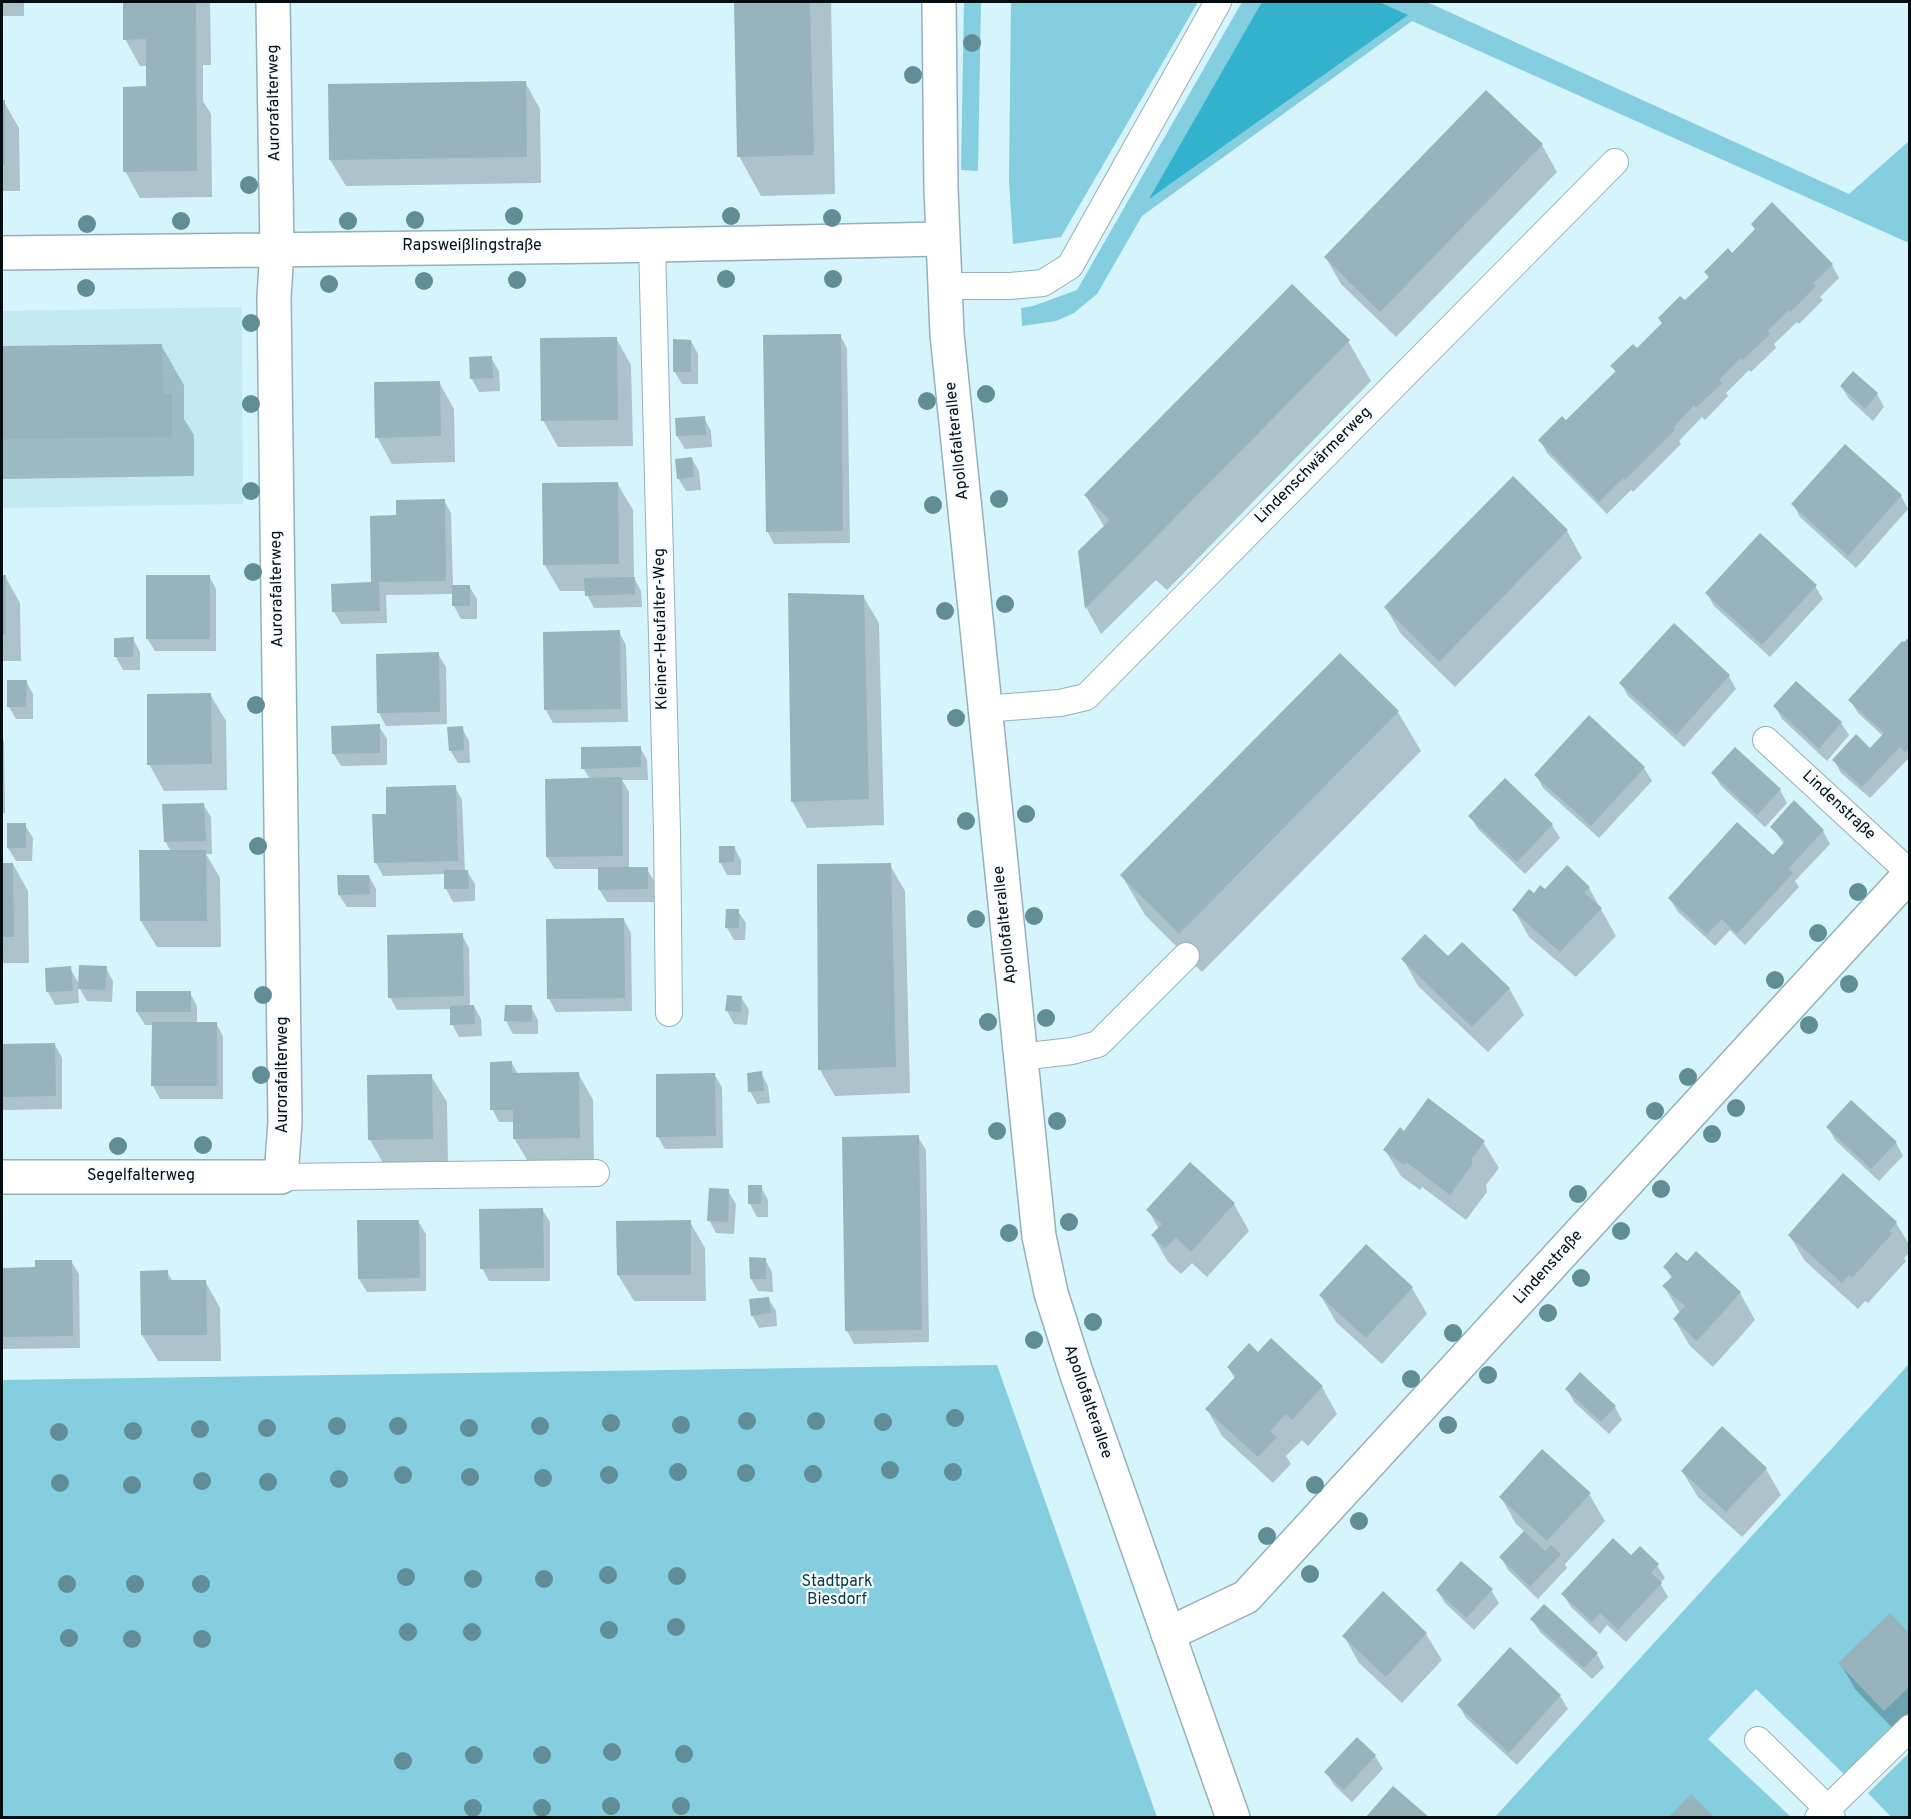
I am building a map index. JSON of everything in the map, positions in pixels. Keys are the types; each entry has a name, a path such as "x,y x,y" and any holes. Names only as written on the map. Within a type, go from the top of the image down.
{"street":[{"name":"Aurorafalterweg","path":"273,2 277,249 274,298 285,1122 281,1177"},
{"name":"Apollofalterallee","path":"939,2 942,239 947,334 1039,1236 1051,1293 1076,1372 1233,1818"},
{"name":"Rapsweißlingstraße","path":"2,253 942,239"},
{"name":"Lindenstraße","path":"1168,1634 1246,1598 1910,874"},
{"name":"Segelfalterweg","path":"2,1177 281,1177"}],"lane":[{"path":"945,286 1010,286 1043,283 1070,266 1218,2"},
{"name":"Lindenschwärmerweg","path":"984,709 1060,703 1086,697 1615,162"},
{"name":"Kleiner-Heufalter-Weg","path":"651,245 666,784 669,1013"},
{"name":"Lindenstraße","path":"1766,740 1910,874"},
{"path":"1020,1057 1072,1051 1098,1044 1186,956"},
{"path":"281,1177 596,1173"},
{"path":"1758,1740 1825,1814 1910,1728"}],"shaded area":[{"path":"1262,2 1379,2 1408,15 1149,199"},
{"path":"242,307 243,504 2,508 2,311"}],"green space":[{"path":"964,2 981,2 978,171 961,170"},
{"path":"1011,2 1198,2 1061,237 1013,244 1009,180"},
{"path":"1242,2 1427,2 1849,194 1909,141 1909,243 1412,21 1142,216 1097,294 1074,313 1056,321 1022,326 1021,308 1077,290"},
{"path":"1909,1364 1909,1715 1846,1776 1756,1689 1708,1739 1791,1817 1494,1818"},
{"name":"Stadtpark Biesdorf","path":"997,1365 1157,1817 2,1817 2,1380"},
{"path":"1909,1753 1909,1817 1891,1817 1868,1793"}],"building":[{"path":"123,2 196,2 197,171 123,172 123,87 146,86 146,39 123,40"},
{"path":"734,2 810,2 814,155 737,157"},
{"path":"526,81 527,157 329,160 328,84"},
{"path":"1486,90 1543,144 1380,312 1324,257"},
{"path":"2,100 5,100 5,165 2,165"},
{"path":"1772,202 1833,264 1813,284 1816,286 1791,312 1789,310 1767,331 1770,334 1719,380 1722,383 1696,408 1694,405 1673,428 1675,430 1625,480 1623,478 1599,502 1538,440 1562,416 1566,420 1616,371 1610,366 1633,344 1637,348 1662,323 1658,318 1680,296 1685,300 1709,277 1704,272 1728,248 1732,253 1755,229 1751,224"},
{"path":"1292,284 1350,340 1085,609 1078,551 1110,520 1084,495"},
{"path":"841,334 843,531 766,532 763,335"},
{"path":"617,337 618,420 541,421 540,338"},
{"path":"673,339 691,340 691,372 673,372"},
{"path":"162,344 163,394 172,394 172,437 2,439 2,346"},
{"path":"492,356 493,378 470,379 469,357"},
{"path":"1853,371 1878,393 1865,409 1840,386"},
{"path":"440,381 441,436 375,438 374,382"},
{"path":"705,416 706,435 676,436 675,418"},
{"path":"1845,444 1902,495 1848,556 1791,504"},
{"path":"692,457 694,477 677,479 675,459"},
{"path":"1513,476 1568,530 1439,662 1384,607"},
{"path":"618,482 619,564 543,565 542,483"},
{"path":"445,499 446,581 379,582 380,611 332,612 331,584 371,582 370,516 396,515 396,500"},
{"path":"1760,533 1817,585 1762,645 1705,593"},
{"path":"2,575 6,575 6,634 2,635"},
{"path":"146,575 210,575 210,639 146,639"},
{"path":"635,577 635,594 585,596 584,578"},
{"path":"452,585 470,585 470,606 452,606"},
{"path":"788,593 864,595 869,799 791,802"},
{"path":"1674,623 1730,675 1676,735 1619,683"},
{"path":"620,630 621,709 544,710 543,632"},
{"path":"1910,636 1910,747 1905,752 1900,747 1862,787 1832,760 1856,734 1870,748 1884,733 1848,700 1902,641 1904,642"},
{"path":"134,637 133,657 114,657 114,638"},
{"path":"439,652 440,712 377,713 376,654"},
{"path":"1340,653 1399,711 1179,934 1120,875"},
{"path":"7,680 27,680 26,707 7,707"},
{"path":"1796,681 1842,722 1819,749 1773,706"},
{"path":"211,693 212,764 147,765 147,694"},
{"path":"1589,715 1645,767 1591,826 1534,775"},
{"path":"380,724 380,753 332,754 331,726"},
{"path":"463,726 464,750 449,751 447,727"},
{"path":"641,746 641,767 581,769 581,747"},
{"path":"1735,747 1781,789 1757,815 1711,773"},
{"path":"622,777 623,856 546,857 545,779"},
{"path":"1505,778 1553,824 1517,862 1468,816"},
{"path":"456,785 458,861 374,863 372,814 386,814 386,787"},
{"path":"1794,800 1824,830 1788,869 1793,873 1737,934 1722,919 1707,934 1668,898 1737,822 1773,855 1785,841 1770,827"},
{"path":"204,803 206,841 164,842 162,804"},
{"path":"7,823 26,823 26,848 7,848"},
{"path":"719,846 735,846 734,862 719,863"},
{"path":"139,850 206,850 207,921 140,921"},
{"path":"2,863 13,863 14,937 2,937"},
{"path":"891,863 896,1067 818,1070 817,864"},
{"path":"1567,865 1590,887 1584,892 1602,908 1560,952 1512,910 1529,889 1534,893 1540,885 1545,889"},
{"path":"598,867 648,867 648,889 598,890"},
{"path":"444,870 468,870 469,889 444,889"},
{"path":"337,875 369,875 370,894 338,895"},
{"path":"726,909 739,909 739,928 725,928"},
{"path":"624,918 625,998 547,999 546,919"},
{"path":"463,933 464,996 388,998 387,935"},
{"path":"1425,934 1448,956 1462,942 1510,988 1472,1027 1401,959"},
{"path":"79,965 107,966 105,990 78,989"},
{"path":"71,966 73,991 46,992 45,968"},
{"path":"136,991 191,991 191,1012 136,1012"},
{"path":"727,995 742,996 741,1012 725,1011"},
{"path":"474,1005 475,1024 450,1025 450,1006"},
{"path":"505,1005 532,1005 532,1022 504,1021"},
{"path":"152,1022 217,1022 217,1086 151,1086"},
{"path":"55,1043 56,1096 2,1097 2,1044"},
{"path":"512,1061 512,1073 579,1072 580,1138 513,1139 513,1110 490,1110 490,1062"},
{"path":"762,1071 764,1091 748,1092 747,1073"},
{"path":"715,1073 716,1136 656,1137 656,1074"},
{"path":"432,1074 433,1139 368,1140 367,1075"},
{"path":"1428,1098 1485,1141 1472,1158 1472,1165 1450,1195 1406,1162 1404,1165 1383,1150 1400,1127 1404,1131"},
{"path":"1851,1100 1897,1142 1871,1169 1826,1127"},
{"path":"919,1135 922,1330 845,1331 842,1137"},
{"path":"1190,1162 1235,1203 1191,1252 1176,1237 1165,1248 1151,1235 1162,1224 1146,1210"},
{"path":"1843,1173 1897,1222 1890,1231 1892,1234 1852,1278 1849,1275 1842,1283 1788,1235"},
{"path":"748,1185 762,1185 761,1204 748,1204"},
{"path":"709,1188 729,1189 728,1222 707,1221"},
{"path":"543,1208 544,1268 480,1269 479,1209"},
{"path":"357,1220 419,1220 420,1278 358,1279"},
{"path":"691,1220 691,1275 617,1275 616,1221"},
{"path":"1366,1244 1413,1287 1366,1338 1319,1295"},
{"path":"1696,1251 1741,1292 1697,1341 1673,1319 1685,1306 1662,1286 1673,1276 1663,1267 1676,1252 1687,1261"},
{"path":"749,1257 766,1258 766,1279 750,1279"},
{"path":"35,1260 72,1260 73,1336 2,1337 2,1268 35,1267"},
{"path":"168,1270 168,1280 206,1280 207,1335 141,1335 140,1271"},
{"path":"769,1297 771,1313 751,1316 749,1299"},
{"path":"1271,1338 1323,1386 1292,1420 1286,1414 1270,1431 1277,1437 1258,1457 1205,1409 1236,1376 1227,1367 1249,1343 1258,1352"},
{"path":"1580,1372 1616,1406 1601,1422 1565,1389"},
{"path":"1722,1426 1767,1468 1726,1512 1681,1471"},
{"path":"1542,1449 1591,1493 1547,1541 1499,1497"},
{"path":"1524,1531 1545,1551 1551,1545 1561,1554 1530,1587 1499,1557"},
{"path":"1613,1538 1631,1555 1640,1546 1659,1564 1651,1573 1662,1583 1618,1630 1600,1613 1592,1622 1561,1594"},
{"path":"1461,1561 1493,1589 1466,1618 1436,1590"},
{"path":"1383,1591 1427,1633 1386,1677 1342,1636"},
{"path":"1544,1604 1598,1653 1584,1668 1530,1619"},
{"path":"1890,1613 1910,1634 1910,1686 1884,1711 1838,1663"},
{"path":"1510,1647 1561,1695 1509,1753 1457,1705"},
{"path":"1357,1737 1376,1755 1344,1790 1324,1772"},
{"path":"1393,1786 1430,1818 1365,1818"},
{"path":"1691,1794 1715,1818 1668,1818"}]}
